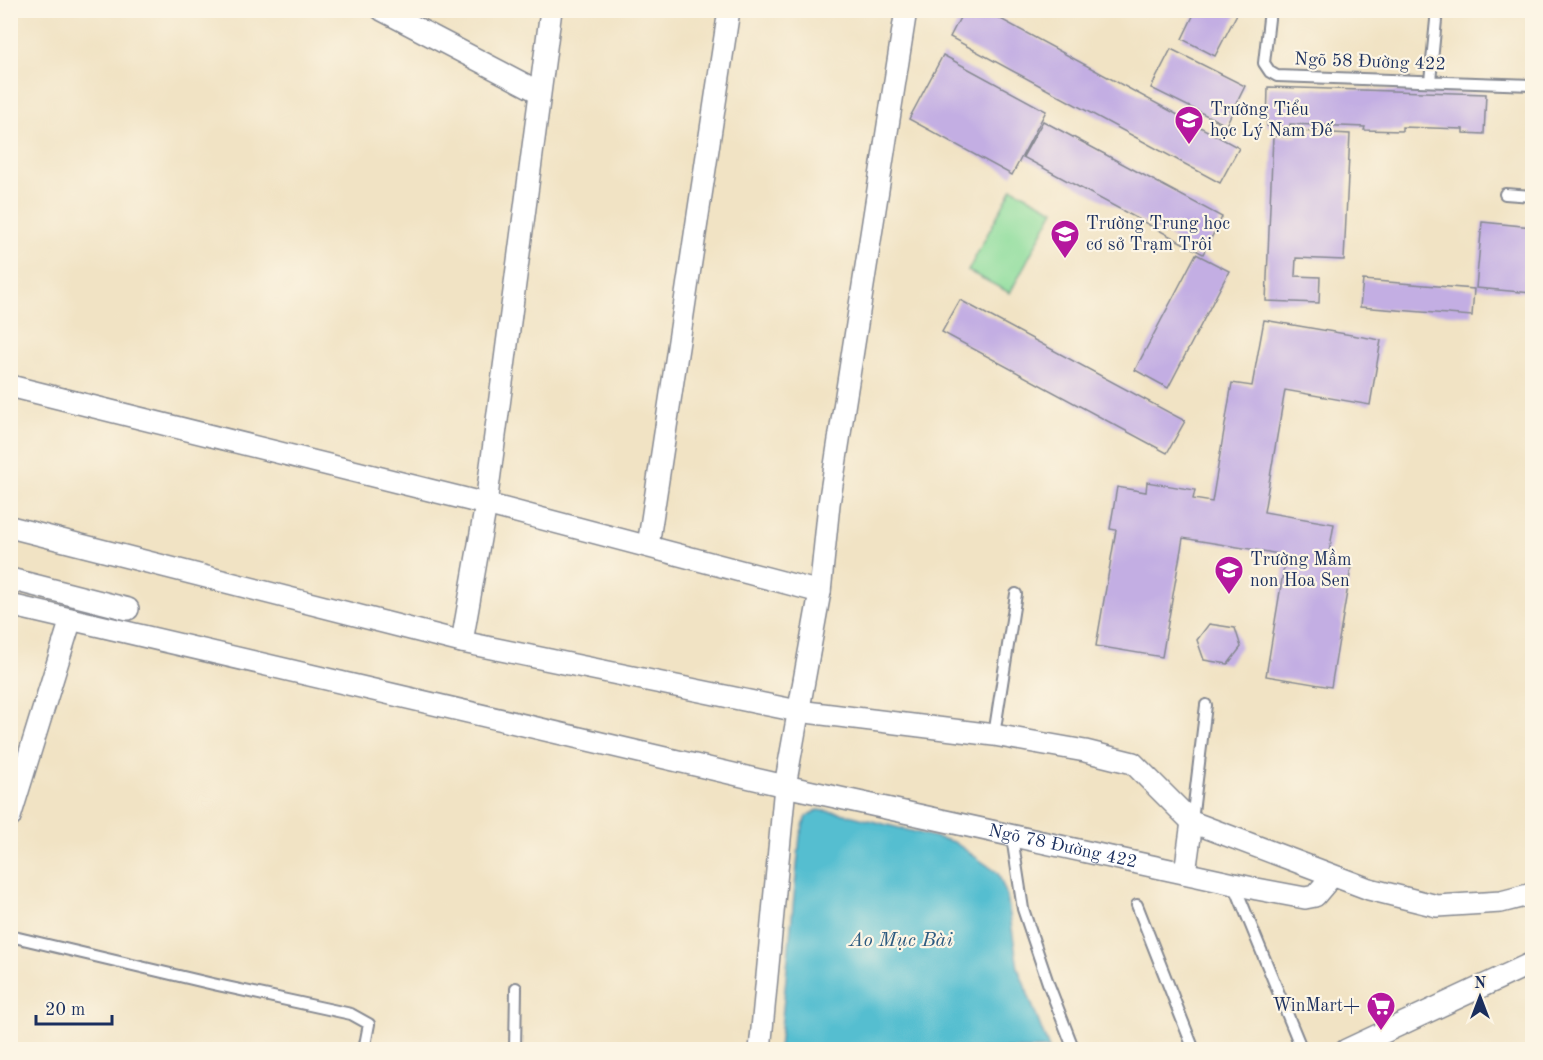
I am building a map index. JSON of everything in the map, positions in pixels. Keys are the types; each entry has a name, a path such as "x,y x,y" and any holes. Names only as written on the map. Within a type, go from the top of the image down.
{"street":[{"path":"382,10 539,92"},
{"path":"462,642 486,504 551,10"},
{"path":"648,546 729,10"},
{"path":"760,1050 785,786 820,592 829,504 906,10"},
{"path":"10,386 486,504 820,592"},
{"path":"10,527 462,642 798,711 994,735 1085,751 1134,763 1192,822 1369,890 1437,906 1501,902 1533,894"},
{"path":"10,579 128,609"},
{"name":"Ngõ 78 Đường 422","path":"10,605 785,786 1234,884 1305,898 1315,896 1332,876"},
{"path":"10,817 71,619"},
{"path":"1185,873 1192,822"},
{"path":"1346,1050 1533,963"}],"lane":[{"name":"Ngõ 58 Đường 422","path":"1270,10 1264,63 1270,72 1277,76 1533,85"},
{"path":"1430,81 1437,10"},
{"path":"1505,195 1533,196"},
{"path":"994,735 1016,594"},
{"path":"1192,822 1206,705"},
{"path":"1012,837 1023,909 1074,1050"},
{"path":"1234,884 1302,1050"},
{"path":"1137,905 1194,1050"},
{"path":"10,936 351,1014 369,1024 364,1050"},
{"path":"515,1050 516,988"}],"green space":[{"path":"1012,188 1054,210 1010,293 968,271"}],"water":[{"name":"Ao Mục Bài","path":"817,810 841,813 954,842 998,873 1007,896 1018,968 1049,1049 779,1049 800,836 806,817"}],"building":[{"path":"964,10 984,10 1239,148 1220,183 950,37"},
{"path":"1196,10 1239,10 1215,56 1182,39"},
{"path":"1171,49 1245,86 1226,125 1151,88"},
{"path":"943,55 1046,111 1012,175 909,119"},
{"path":"1268,87 1486,94 1484,134 1463,133 1463,129 1402,127 1402,131 1290,124 1290,127 1267,126"},
{"path":"1043,121 1222,217 1203,254 1023,157"},
{"path":"1297,131 1350,134 1344,260 1296,258 1295,276 1320,277 1319,303 1266,301 1273,136 1297,137"},
{"path":"1482,222 1532,227 1532,293 1476,288"},
{"path":"1196,254 1229,271 1168,388 1135,370"},
{"path":"1363,280 1474,289 1472,316 1360,307"},
{"path":"960,300 1185,421 1167,453 942,332"},
{"path":"1264,320 1381,340 1370,405 1285,390 1264,512 1334,524 1327,564 1351,568 1331,687 1266,676 1286,555 1183,538 1162,657 1096,646 1116,530 1110,529 1117,487 1146,492 1147,482 1195,490 1193,499 1212,502 1232,383 1252,386"},
{"path":"1209,624 1235,628 1241,647 1228,664 1204,660 1197,640"}],"place":[{"name":"Trường Tiểu học Lý Nam Đế","path":"1189,146"},
{"name":"Trường Trung học cơ sở Trạm Trôi","path":"1065,260"},
{"name":"Trường Mầm non Hoa Sen","path":"1229,596"},
{"name":"WinMart+","path":"1381,1032"}]}
